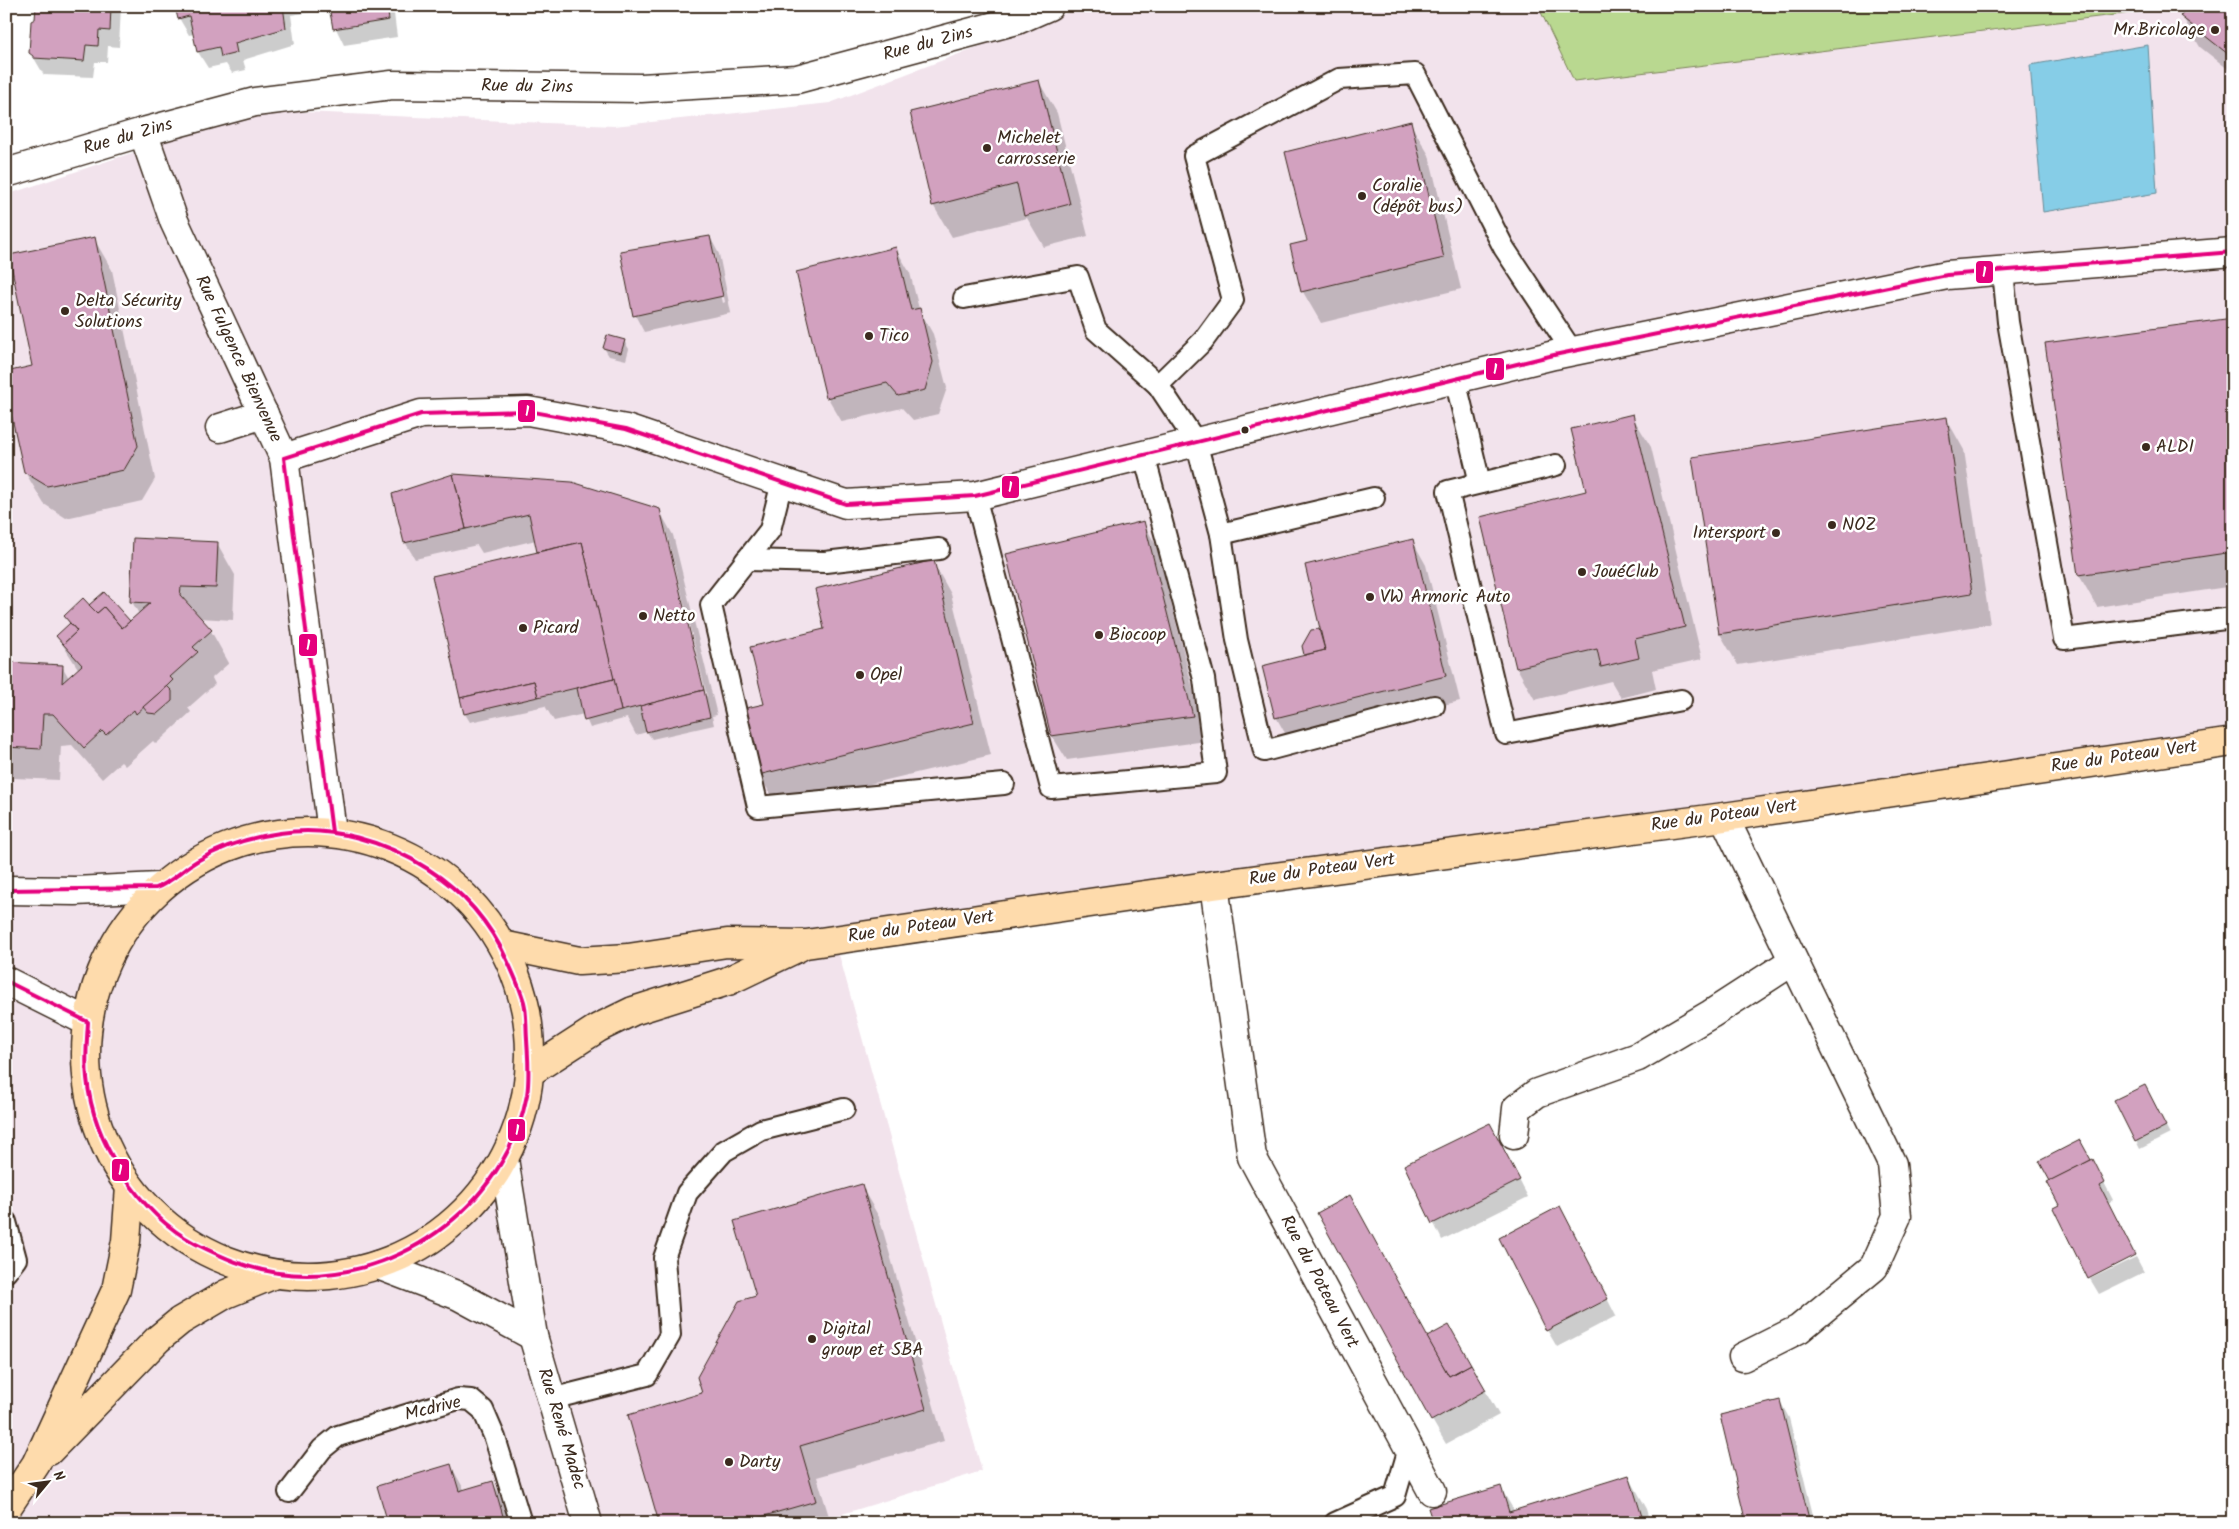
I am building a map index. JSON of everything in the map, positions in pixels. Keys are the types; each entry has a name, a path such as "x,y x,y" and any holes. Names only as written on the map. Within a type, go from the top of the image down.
{"main road":[{"name":"Rue du Poteau Vert","path":"502,945 579,961 628,958 726,944 806,944 1214,884 1724,817 2233,742"},
{"path":"285,832 332,832 383,844 430,868 471,902 502,945 525,1006 530,1072 522,1116 504,1159 481,1194 451,1224 416,1248 378,1265 345,1273 310,1276 275,1274 234,1263 194,1245 159,1219 130,1187 101,1136 87,1080 88,1022 94,992 104,962 119,935 159,887 197,860 240,841 285,832"},
{"name":"Rue du Poteau Vert","path":"530,1072 598,1028 633,1012 728,981 806,944"},
{"path":"6,1509 36,1464 116,1290 126,1241 130,1187"},
{"path":"36,1464 158,1339 180,1321 226,1294 275,1274"}],"street":[{"name":"Rue du Zins","path":"6,173 143,132 254,102 392,85 641,88 797,79 1017,20 1048,6"},
{"name":"Rue Fulgence Bienvenue","path":"143,132 174,221 284,458 332,832"},
{"path":"284,458 421,414 528,411 626,429 846,504 974,496 1572,351 1947,275 2233,252"},
{"path":"220,428 264,414"},
{"path":"1724,817 1892,1164 1898,1216 1874,1267 1799,1329 1743,1357"},
{"name":"Rue du Poteau Vert","path":"1214,884 1252,1157 1432,1491"},
{"path":"6,890 75,891 159,887"},
{"path":"1514,1135 1517,1108 1538,1093 1638,1057 1711,1014 1793,961"},
{"path":"6,981 88,1022"},
{"name":"Rue René Madec","path":"504,1159 533,1336 588,1523"},
{"path":"378,1265 459,1296 533,1336"}],"lane":[{"path":"1158,385 1203,341 1233,300 1194,156 1340,79 1415,74 1504,248 1572,351"},
{"path":"2002,271 2008,322 2064,639 2233,618"},
{"path":"964,298 1078,277 1096,330 1158,385 1196,442 1221,534 1238,640 1264,751 1434,706"},
{"path":"1455,379 1480,483"},
{"path":"974,496 1052,788 1216,773 1204,679 1144,454"},
{"path":"1556,465 1448,491 1506,734 1681,700"},
{"path":"782,482 770,530 711,605 758,807 1004,784"},
{"path":"1221,534 1374,498"},
{"path":"746,560 825,562 939,549"},
{"path":"552,1399 647,1375 670,1335 664,1258 687,1193 724,1151 760,1130 844,1109"},
{"path":"6,1222 16,1259 6,1272"},
{"name":"Mcdrive","path":"290,1492 322,1449 338,1436 458,1399 471,1400 482,1410 495,1438 521,1523"},
{"path":"1335,1523 1395,1496 1409,1448"}],"shaded area":[{"path":"1085,6 1538,6 1574,81 2139,12 2144,6 2233,6 2233,742 835,940 982,1471 813,1523 6,1523 6,195 260,110 614,126 830,103"}],"green space":[{"path":"1538,6 2144,6 2139,12 1574,81"}],"water":[{"path":"2148,45 2157,193 2043,212 2030,65"}],"building":[{"path":"36,6 111,6 110,31 99,30 98,46 86,45 84,61 33,58 29,53 31,21 35,19"},
{"path":"283,6 286,28 235,43 237,53 221,57 219,47 197,52 189,16 178,19 175,7"},
{"path":"329,6 387,6 389,20 333,29"},
{"name":"Mr.Bricolage","path":"2188,6 2233,6 2233,58 2180,16"},
{"name":"Michelet carrosserie","path":"1039,80 1070,204 1024,216 1017,184 932,206 910,112"},
{"name":"Coralie (dépôt bus)","path":"1411,121 1444,258 1301,292 1290,245 1307,241 1285,152"},
{"path":"710,236 723,296 633,316 620,251"},
{"name":"Delta Sécurity Solutions","path":"95,237 138,446 124,470 47,486 24,472 6,391 6,372 32,366 9,255"},
{"name":"Tico","path":"896,247 911,310 920,308 933,362 925,390 898,396 887,383 826,398 796,272"},
{"name":"ALDI","path":"2233,318 2233,552 2078,575 2045,343"},
{"path":"607,335 625,340 621,353 603,348"},
{"name":"JouéClub","path":"1633,414 1685,627 1635,639 1639,658 1601,667 1597,649 1516,668 1480,517 1586,491 1571,429"},
{"name":"NOZ","path":"1947,417 1972,593 1719,634 1692,457"},
{"name":"Netto","path":"453,474 572,482 660,509 704,690 621,711 582,542 537,552 529,514 466,529"},
{"path":"453,474 466,529 404,543 392,494"},
{"name":"Biocoop","path":"1144,521 1193,716 1051,736 1006,554"},
{"path":"133,538 218,542 216,588 181,587 180,595 212,630 193,647 198,652 170,677 173,680 167,686 136,714 134,710 106,735 102,731 84,748 53,714 43,714 41,749 6,747 6,662 63,665 62,683 82,665 63,644 77,631 64,616 83,598 97,613 104,607 122,628 150,603 130,602"},
{"name":"VW Armoric Auto","path":"1413,539 1446,676 1275,718 1262,666 1325,650 1305,565"},
{"name":"Picard","path":"582,542 614,679 538,697 534,681 460,698 432,576"},
{"name":"Opel","path":"934,560 974,723 758,775 742,709 764,704 750,647 824,629 815,589"},
{"path":"104,592 130,621 122,628 104,607 97,613 89,605"},
{"path":"70,623 77,631 63,644 56,636"},
{"path":"1319,629 1325,650 1304,655 1302,646 1311,630"},
{"path":"614,679 621,711 584,721 577,688"},
{"path":"534,681 538,697 464,714 460,698"},
{"path":"167,686 172,691 172,701 157,714 148,713 143,707"},
{"path":"704,690 710,717 646,732 640,706"},
{"path":"2145,1085 2166,1126 2135,1142 2114,1100"},
{"path":"1490,1123 1520,1180 1432,1224 1404,1165"},
{"path":"2080,1140 2091,1160 2050,1181 2039,1161"},
{"path":"2093,1159 2105,1183 2100,1186 2135,1255 2088,1279 2053,1208 2059,1205 2047,1182"},
{"name":"Digital group et SBA","path":"862,1184 926,1409 800,1446 816,1501 740,1523 659,1523 628,1415 702,1393 697,1377 739,1301 756,1296 734,1221"},
{"path":"1350,1195 1449,1376 1471,1364 1486,1390 1431,1421 1317,1213"},
{"path":"1560,1206 1608,1299 1546,1331 1499,1238"},
{"path":"1449,1325 1471,1364 1449,1376 1427,1337"},
{"path":"1780,1400 1810,1523 1746,1523 1720,1415"},
{"path":"451,1464 459,1491 493,1481 505,1523 388,1523 377,1486"},
{"path":"1629,1475 1644,1523 1433,1523 1428,1508 1501,1486 1509,1512"}],"transit line":[{"name":"1","path":"284,458 421,414 528,411 626,429 846,504 975,496 1554,355 1947,275 2233,252"},
{"name":"1","path":"284,458 332,832"},
{"name":"1","path":"6,890 156,888 216,851 258,837 299,831 338,833 394,850 428,869 464,898 493,934 501,948 524,1002 528,1067 527,1095 515,1136 495,1173 469,1205 437,1232 400,1254 361,1268 320,1275 278,1273 256,1269 196,1244 175,1231 138,1195 122,1174 109,1151 91,1102 86,1071 88,1022 6,981"}],"place":[{"name":"Mr.Bricolage","path":"2215,30"},
{"name":"Michelet carrosserie","path":"987,148"},
{"name":"Coralie (dépôt bus)","path":"1362,196"},
{"name":"Delta Sécurity Solutions","path":"65,311"},
{"name":"Tico","path":"869,336"},
{"name":"ALDI","path":"2146,447"},
{"name":"NOZ","path":"1832,525"},
{"name":"Intersport","path":"1776,533"},
{"name":"JouéClub","path":"1582,572"},
{"name":"VW Armoric Auto","path":"1370,597"},
{"name":"Netto","path":"643,616"},
{"name":"Picard","path":"523,628"},
{"name":"Biocoop","path":"1099,635"},
{"name":"Opel","path":"860,675"},
{"name":"Digital group et SBA","path":"812,1339"},
{"name":"Darty","path":"729,1462"}]}
